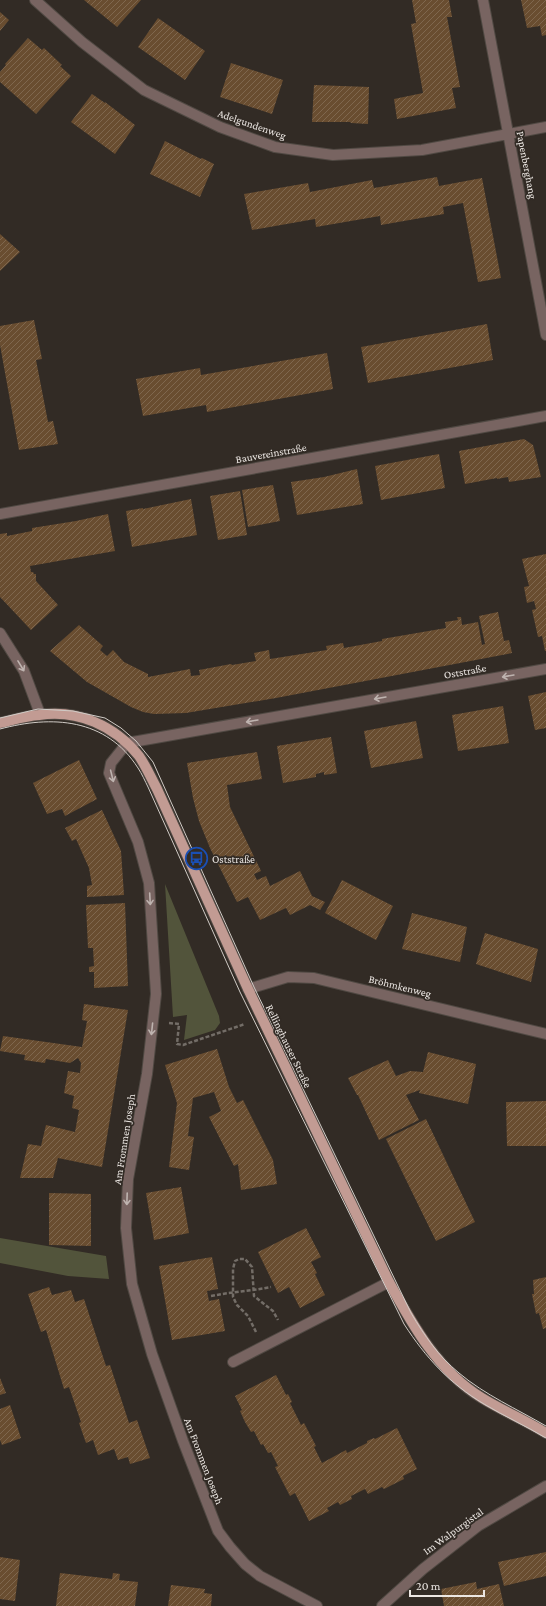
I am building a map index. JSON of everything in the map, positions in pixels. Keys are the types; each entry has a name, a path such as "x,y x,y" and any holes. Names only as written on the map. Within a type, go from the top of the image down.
{"main road":[{"name":"Rellinghauser Straße","path":"0,723 40,714 68,714 105,726 127,743 139,757 157,789 248,989 389,1282 417,1332 442,1363 481,1397 546,1434"}],"street":[{"name":"Adelgundenweg","path":"34,0 82,42 144,90 220,127 275,147 333,155 422,150 546,127"},
{"name":"Papenberghang","path":"483,0 546,335"},
{"name":"Bauvereinstraße","path":"0,514 546,416"},
{"path":"0,633 24,671 40,714"},
{"name":"Oststraße","path":"127,743 546,669"},
{"name":"Am Frommen Joseph","path":"127,743 111,763 109,773 138,842 149,883 156,994 147,1074 128,1179 126,1228 132,1284 154,1362 218,1530 245,1564 260,1576 317,1606"},
{"name":"Bröhmkenweg","path":"248,989 288,977 314,978 546,1034"},
{"path":"233,1362 389,1282"},
{"name":"Im Walpurgistal","path":"382,1606 422,1569 478,1526 546,1486"}],"path":[{"path":"179,1029 177,1044 183,1045 263,1018"},
{"path":"264,1346 248,1316 234,1301 232,1292 233,1269 235,1261 239,1259 245,1260 252,1267 254,1296 273,1311 287,1334"},
{"path":"211,1296 232,1292 254,1291 271,1287"}],"green space":[{"path":"165,884 219,1016 220,1023 215,1030 184,1040 187,1015 173,1017"},
{"path":"0,1238 106,1256 109,1279 68,1276 0,1263"}],"building":[{"path":"84,0 141,0 117,27"},
{"path":"412,0 449,0 452,17 447,17 460,87 452,88 456,108 397,119 394,99 423,93 411,24 416,23"},
{"path":"521,0 546,0 546,35 542,36 540,26 527,28"},
{"path":"0,12 9,20 0,31"},
{"path":"158,18 205,51 185,80 138,47"},
{"path":"28,38 42,50 44,48 71,76 36,114 0,82 0,72 6,65 5,64"},
{"path":"231,63 283,80 272,114 220,97"},
{"path":"314,85 369,87 368,124 350,122 312,122"},
{"path":"92,94 135,125 115,154 71,122"},
{"path":"165,141 214,164 200,197 150,174"},
{"path":"437,177 439,186 482,178 501,278 478,282 463,203 443,207 444,214 381,225 380,216 316,227 315,219 252,230 244,194 308,183 310,192 372,180 374,188"},
{"path":"0,234 20,252 0,271"},
{"path":"34,320 42,359 36,360 48,422 53,421 58,444 19,450 0,345 0,326"},
{"path":"487,324 493,360 368,383 361,347"},
{"path":"327,353 333,389 207,412 206,405 143,416 136,379 200,368 201,375"},
{"path":"524,439 533,445 541,477 509,482 508,477 497,478 465,484 459,451"},
{"path":"439,454 445,488 381,500 375,466"},
{"path":"357,469 363,504 297,515 291,482 324,477"},
{"path":"273,485 280,521 248,527 242,490"},
{"path":"240,491 247,535 218,540 210,496"},
{"path":"191,499 197,535 132,547 126,511"},
{"path":"108,514 115,551 30,566 31,572 36,574 36,581 58,605 31,630 0,597 0,534 7,533 7,536 32,531 32,528"},
{"path":"546,554 545,651 542,636 538,637 532,610 536,609 534,601 527,603 524,587 529,586 522,559"},
{"path":"498,612 504,641 509,640 512,653 276,698 186,713 154,714 143,712 131,707 87,682 50,651 79,625 103,646 100,650 107,656 113,650 124,662 148,674 148,677 190,669 191,676 200,675 199,670 256,661 254,653 269,650 270,659 327,650 326,646 343,643 344,648 382,641 382,639 446,628 445,622 458,620 457,617 461,617 462,625 478,622 482,645 485,644 479,616"},
{"path":"546,692 546,728 535,730 528,696"},
{"path":"503,706 509,743 458,751 452,715"},
{"path":"416,721 423,758 371,768 364,731"},
{"path":"331,737 337,773 324,775 324,772 316,774 316,777 283,783 277,746"},
{"path":"257,752 262,779 227,785 230,807 261,871 254,874 257,880 266,876 270,886 300,871 312,896 325,902 320,910 310,905 290,915 286,908 260,920 248,897 237,902 210,848 199,821 193,798 187,763"},
{"path":"79,760 97,799 65,816 62,809 47,814 33,783"},
{"path":"102,810 121,851 124,895 87,897 87,886 92,885 89,868 76,839 72,841 65,828"},
{"path":"342,880 393,906 376,940 325,913"},
{"path":"125,903 128,986 94,988 94,972 89,972 89,967 94,966 93,948 88,948 86,905"},
{"path":"412,913 467,927 460,962 402,949"},
{"path":"485,933 538,949 531,982 476,964"},
{"path":"84,1004 128,1010 102,1167 58,1158 53,1178 20,1178 28,1144 41,1146 46,1125 75,1132 79,1110 72,1108 74,1096 64,1093 68,1071 80,1073 81,1063 78,1058 70,1063 46,1059 45,1063 24,1060 25,1055 0,1051 3,1036 82,1047 87,1021 82,1020"},
{"path":"217,1049 229,1087 237,1103 243,1100 273,1160 277,1184 241,1190 238,1164 234,1166 209,1117 221,1111 214,1092 193,1098 188,1136 194,1137 189,1170 169,1167 177,1103 165,1065"},
{"path":"428,1052 476,1064 468,1104 419,1093 420,1090 406,1095 419,1120 379,1140 358,1095 348,1078 388,1060 396,1076 410,1071 423,1072"},
{"path":"546,1101 546,1146 507,1146 506,1102"},
{"path":"426,1119 475,1222 436,1241 386,1139"},
{"path":"181,1187 189,1233 154,1240 146,1193"},
{"path":"49,1193 91,1194 91,1246 49,1245"},
{"path":"306,1228 321,1257 311,1262 317,1273 315,1274 325,1295 300,1308 289,1287 278,1293 258,1252"},
{"path":"212,1257 218,1289 207,1291 209,1301 219,1299 225,1331 172,1340 159,1266"},
{"path":"546,1277 546,1328 543,1329 539,1313 536,1314 532,1294 534,1294 533,1280"},
{"path":"49,1287 52,1295 71,1290 75,1302 84,1299 106,1366 110,1365 129,1423 137,1420 150,1458 130,1464 128,1457 118,1460 114,1449 98,1455 93,1440 86,1443 79,1423 81,1422 69,1387 64,1389 46,1330 41,1332 28,1294"},
{"path":"276,1375 286,1395 288,1394 292,1402 290,1403 301,1425 304,1423 316,1446 314,1447 322,1463 346,1450 347,1453 367,1443 367,1441 374,1438 375,1439 397,1428 417,1469 403,1476 404,1479 384,1489 382,1487 368,1494 365,1489 351,1496 352,1499 340,1505 338,1502 327,1508 329,1511 309,1521 295,1493 290,1496 275,1467 278,1466 271,1452 268,1453 263,1444 261,1445 254,1431 251,1432 245,1422 240,1411 242,1410 235,1396"},
{"path":"0,1378 6,1393 0,1395"},
{"path":"10,1405 21,1438 2,1445 0,1440 0,1409"},
{"path":"546,1552 546,1576 504,1586 498,1562"},
{"path":"0,1557 20,1560 15,1601 0,1599"},
{"path":"60,1573 112,1579 113,1573 120,1574 119,1580 138,1582 135,1606 56,1606"},
{"path":"476,1582 477,1589 499,1584 504,1606 444,1606 441,1589"},
{"path":"171,1585 205,1589 204,1593 212,1594 211,1606 168,1606"}],"tram line":[{"path":"0,718 38,709 73,711 105,718 121,728 136,741 153,762 254,987 411,1313 432,1345 459,1373 490,1395 546,1426"},
{"path":"0,729 39,722 76,724 94,730 110,739 125,751 138,768 148,787 240,992 404,1324 421,1348 439,1369 471,1396 546,1438"}],"place":[{"name":"Oststraße","path":"197,859"}]}
